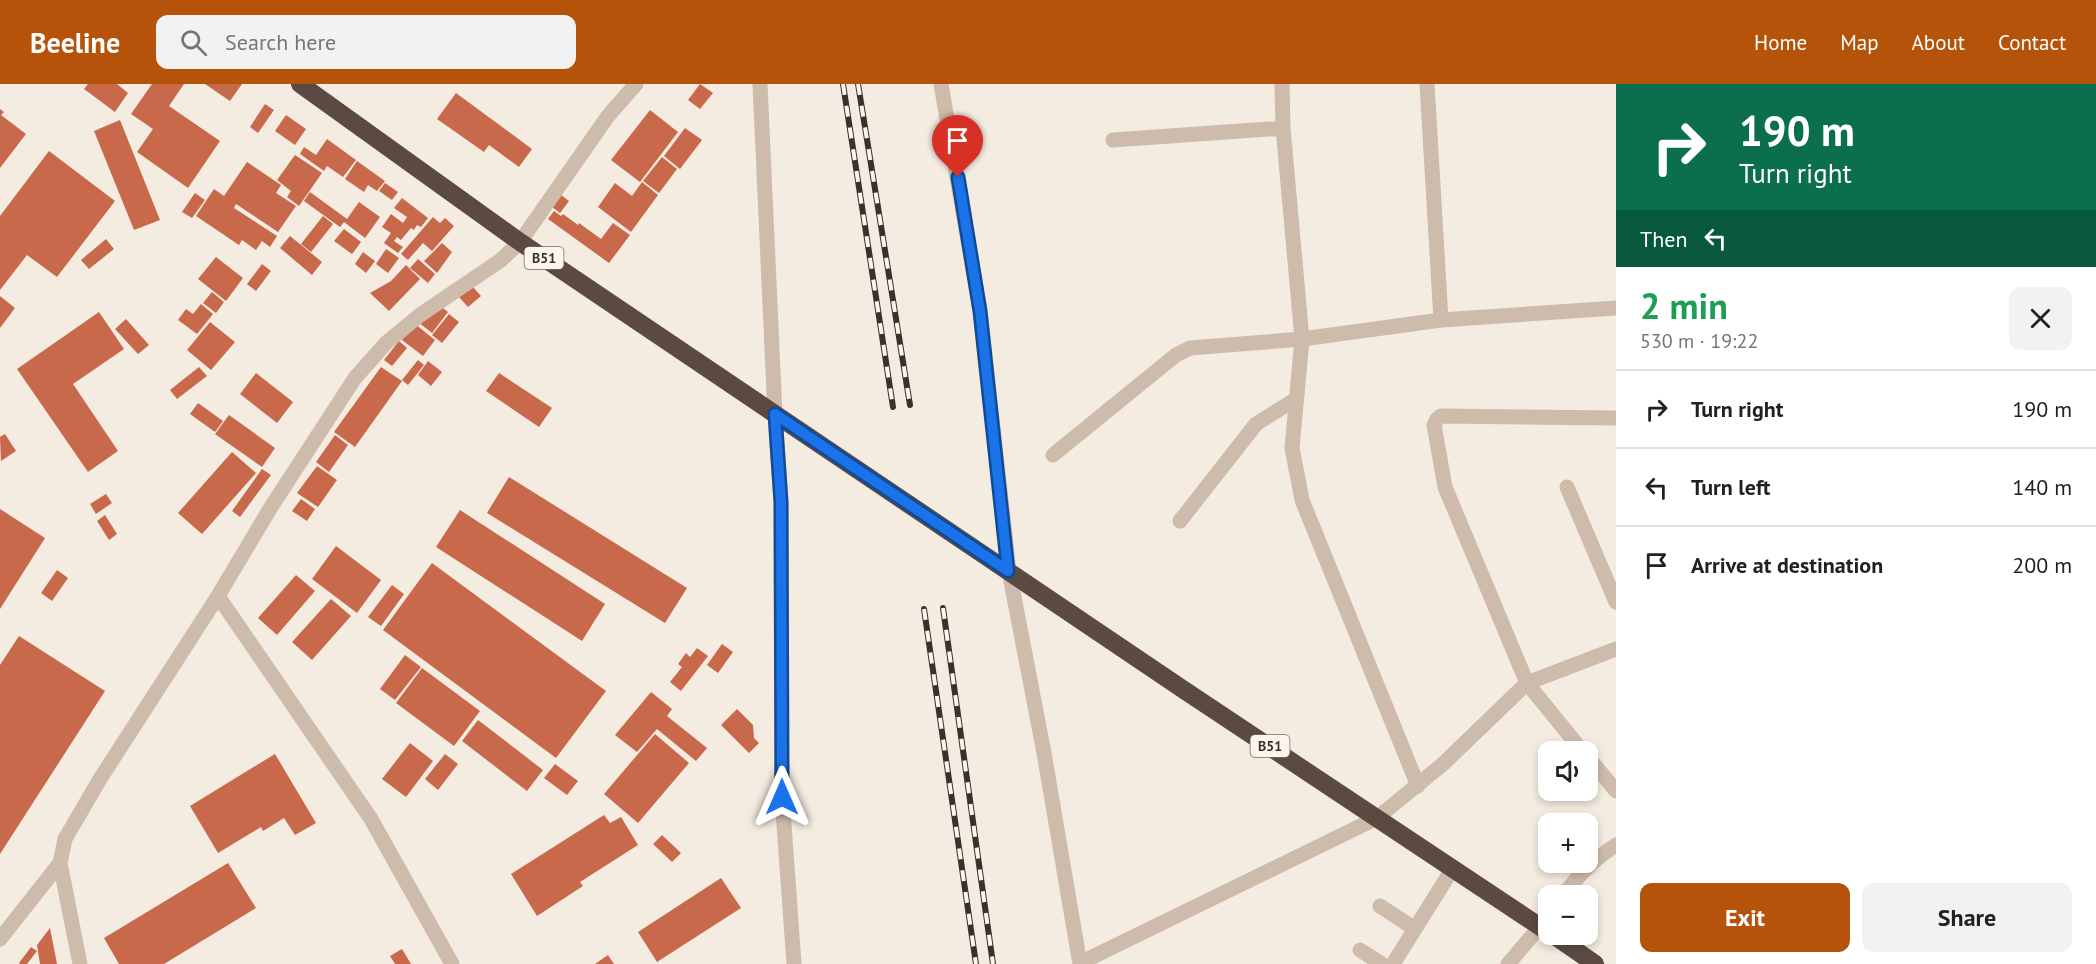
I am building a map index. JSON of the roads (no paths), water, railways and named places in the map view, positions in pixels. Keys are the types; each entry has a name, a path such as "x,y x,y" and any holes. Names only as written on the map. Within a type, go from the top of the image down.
{"highway":[{"name":"B51","path":"300,84 520,242 1377,818 1538,921"},
{"name":"B51","path":"1570,945 1595,964"}],"street":[{"path":"80,964 60,863 65,839 218,596 271,507 355,378 386,344 420,315 501,260 520,242 608,116 636,84"},
{"path":"760,84 781,502 782,797 794,964"},
{"path":"941,84 980,311 1008,571 1044,753 1080,964 1377,818 1418,786 1527,683 1616,649"},
{"path":"1282,84 1283,128 1302,339 1292,448 1302,500 1418,786"},
{"path":"1427,84 1441,320"},
{"path":"1113,140 1283,128"},
{"path":"1053,455 1176,354 1190,348 1302,339 1441,320 1616,308"},
{"path":"1180,521 1256,424 1296,399"},
{"path":"1574,741 1527,683 1446,487 1434,425 1441,416 1616,418"},
{"path":"1567,487 1616,602"},
{"path":"218,596 371,819 452,964"},
{"path":"1598,769 1616,791"},
{"path":"1571,885 1593,860 1616,845"},
{"path":"0,939 60,863"},
{"path":"1394,964 1453,868"},
{"path":"1380,906 1415,929"},
{"path":"1508,964 1538,936"},
{"path":"1360,950 1382,964"}],"railway":[{"path":"843,84 893,407"},
{"path":"858,84 910,405"},
{"path":"943,608 993,964"},
{"path":"924,609 976,964"}]}
